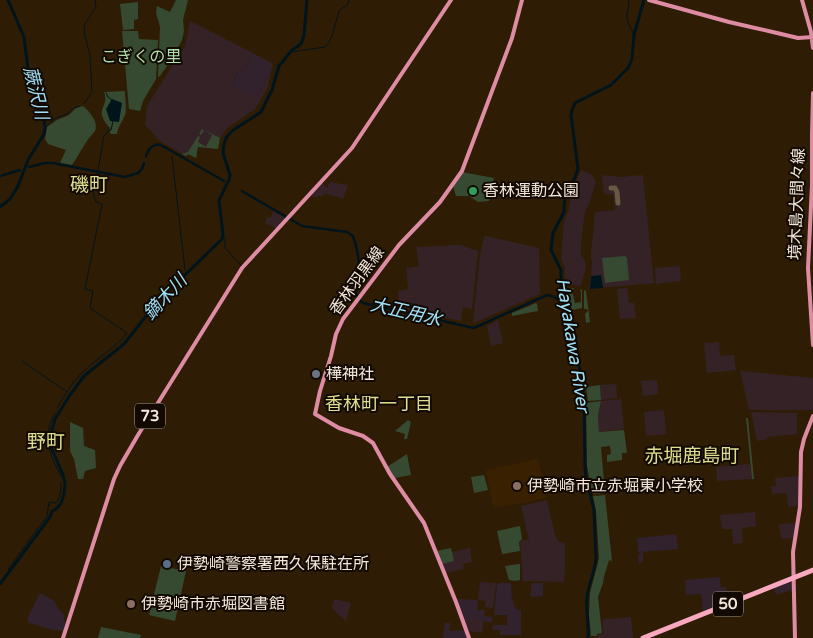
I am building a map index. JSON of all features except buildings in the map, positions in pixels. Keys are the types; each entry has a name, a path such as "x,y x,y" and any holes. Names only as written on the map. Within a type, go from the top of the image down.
{"highway":[{"name":"50","path":"643,638 813,570"}],"main road":[{"name":"73","path":"63,638 109,494 120,466 241,270 352,148 451,0"},
{"name":"香林羽黒線","path":"469,638 424,523 390,474 373,442 363,436 339,428 315,414 337,332 344,317 399,245 437,206 459,177 514,34 522,0"},
{"path":"649,0 784,35 798,38 812,37"},
{"path":"802,0 813,48"},
{"name":"境木島大間々線","path":"813,93 812,185 808,275 813,345"},
{"path":"795,638 793,552 800,507 801,452 813,416"}],"shaded area":[{"path":"190,21 253,53 243,72 238,70 231,86 253,97 255,94 258,95 272,68 267,89 255,109 226,129 219,140 218,149 198,147 196,158 188,154 186,156 160,141 145,125 147,106 185,46"},
{"path":"253,53 273,66 258,95 253,97 231,86 239,69 243,72"},
{"path":"581,170 591,174 596,182 585,212 581,255 585,261 586,268 580,286 564,284 565,267 561,259 564,222 569,209 572,191"},
{"path":"603,175 621,177 643,176 654,283 589,289 595,212 615,210 613,194 605,195 604,193"},
{"path":"330,182 348,185 343,199 325,193 322,196 311,196 322,183 327,188"},
{"path":"273,211 286,218 277,229 265,223 267,217 271,218"},
{"path":"484,237 539,248 540,294 474,323 480,256"},
{"path":"460,245 478,251 472,309 463,307 461,321 399,307 398,291 408,289 406,268 419,266 416,247"},
{"path":"680,266 681,281 656,284 655,268"},
{"path":"627,288 629,303 634,303 636,318 620,319 617,289"},
{"path":"498,320 503,343 491,346 487,326"},
{"path":"719,342 720,356 734,355 736,370 707,373 704,343"},
{"path":"740,371 813,378 813,410 749,410"},
{"path":"657,380 658,394 643,396 641,381"},
{"path":"616,384 617,398 601,400 600,385"},
{"path":"621,399 624,429 599,432 598,415 601,401"},
{"path":"664,410 666,434 646,436 644,412"},
{"path":"751,412 797,413 797,434 767,437 767,439 757,441"},
{"name":"伊勢崎市立赤堀東小学校","path":"538,459 547,497 493,507 486,471"},
{"path":"750,464 752,479 717,481 716,467"},
{"path":"799,476 799,506 788,507 787,493 772,494 771,486 776,486 775,478"},
{"path":"547,500 555,535 559,542 565,543 564,581 523,581 520,542 529,540 521,506"},
{"path":"755,512 756,526 742,528 743,543 733,544 732,529 722,529 720,515"},
{"path":"796,523 793,538 781,539 779,524"},
{"path":"676,534 678,549 641,552 643,553 643,561 639,564 638,555 641,553 638,552 637,538"},
{"path":"470,548 472,562 463,564 464,569 445,573 442,564 453,561 452,552"},
{"path":"720,577 721,588 726,587 727,602 703,612 701,594 686,595 685,580"},
{"path":"791,581 792,590 776,595 773,587"},
{"path":"480,582 496,584 493,608 485,607 486,601 478,600"},
{"path":"511,583 514,607 517,610 521,610 521,635 500,635 500,630 492,630 493,625 507,625 507,615 494,615 497,584"},
{"path":"531,583 543,583 543,596 531,597"},
{"path":"40,593 53,600 64,614 66,626 64,630 53,630 28,622 28,617"},
{"path":"334,599 351,603 346,621 332,609"},
{"path":"457,599 478,600 477,610 485,610 484,616 492,617 492,622 464,619"},
{"path":"631,617 633,638 598,638 598,635 603,634 604,619"},
{"path":"464,619 484,620 482,633 469,631"},
{"path":"445,623 450,623 449,631 465,630 467,638 443,638"}],"green space":[{"path":"176,0 188,0 183,20 184,31 182,40 173,57 158,77 160,27 156,13 157,6 170,12"},
{"path":"138,2 138,19 134,20 134,29 123,30 120,4"},
{"name":"こぎくの里","path":"122,31 138,31 139,39 158,40 156,79 143,101 140,111 129,109"},
{"path":"125,91 125,115 117,134 111,134 110,128 102,116 105,102 104,92"},
{"path":"83,106 95,120 95,131 72,165 60,163 66,150 48,144 45,139 47,127 69,115 76,108"},
{"path":"204,130 220,138 218,149 198,147 196,158 188,154 186,156 182,154 188,152 198,136 200,137 198,142 206,147 212,135"},
{"name":"香林運動公園","path":"462,172 494,178 489,201 478,202 469,196 456,196 453,186"},
{"path":"625,256 627,258 629,280 605,283 602,258"},
{"path":"563,287 574,288 572,291 575,303 581,302 580,289 582,290 582,308 572,310"},
{"path":"584,290 586,291 590,322 586,323 585,314 588,311 584,309"},
{"path":"536,303 538,311 512,316 512,313"},
{"path":"600,385 601,400 588,401 586,387"},
{"path":"601,401 598,415 599,432 624,430 627,453 622,453 622,460 607,462 607,455 611,454 610,446 601,447 605,493 592,493 587,466 586,403"},
{"path":"746,418 748,418 754,479 752,479"},
{"path":"408,420 411,422 407,439 404,439 405,434 395,431"},
{"path":"70,422 83,428 84,446 95,450 96,468 85,471 83,479 78,479 74,459 70,451"},
{"path":"407,454 411,475 395,478 387,467"},
{"path":"484,475 488,490 474,493 471,477"},
{"path":"595,494 596,496 605,495 612,561 609,560 598,597 602,633 597,634 597,636 591,636 589,615 590,593 599,558 596,511 593,496"},
{"path":"520,526 522,539 519,542 520,551 502,554 497,531"},
{"path":"451,548 454,561 442,564 437,551"},
{"path":"520,564 520,580 509,580 505,566"},
{"path":"161,566 186,571 175,621 149,615"},
{"path":"101,627 141,635 140,638 98,638"}],"water":[{"path":"112,99 122,103 119,122 110,121 106,109"},
{"path":"601,275 603,288 590,289 591,276"}],"waterway":[{"name":"蕨沢川","path":"0,207 10,199 18,186 28,160 44,134 45,127 29,77 24,37 8,0"},
{"path":"92,91 90,55 84,28 96,7 95,0"},
{"name":"鏑木川","path":"0,584 50,517 52,511 61,503 65,484 51,447 50,437 55,419 70,395 84,376 124,344 157,302 222,239 219,200 230,175 223,153 226,138 232,131 261,112 272,90 279,66 292,50 301,44 304,35 307,0"},
{"path":"291,52 325,47 332,36 339,11 348,4 349,0"},
{"path":"628,0 627,19 634,35"},
{"name":"大正用水","path":"588,638 587,598 596,559 594,510 585,466 584,399 572,318 561,287 561,270 551,250 553,233 564,212 565,192 574,180 578,169 571,115 572,110 575,103 611,85 628,68 632,59 634,35 644,0"},
{"path":"84,104 91,93"},
{"path":"106,93 112,100"},
{"path":"74,108 80,106"},
{"path":"45,127 72,109"},
{"path":"57,408 81,374 127,333 90,308 93,291 85,289 102,204 96,202 93,192 94,184 104,136 111,130 113,121"},
{"name":"大正用水","path":"146,156 151,147 161,145 224,181"},
{"path":"172,156 185,270"},
{"name":"大正用水","path":"29,167 53,163 125,177 138,173 144,163"},
{"name":"大正用水","path":"0,176 20,170"},
{"name":"大正用水","path":"242,191 302,226 347,232 353,236 359,264 356,291 363,303 474,328 547,295 569,305"},
{"path":"225,238 225,248 241,265"},
{"path":"22,361 67,392"},
{"name":"鏑木川","path":"47,438 55,413"},
{"name":"鏑木川","path":"47,441 52,458 61,477"},
{"name":"鏑木川","path":"10,571 8,569 47,516 49,502 56,503 60,494 61,483"}],"taxiway":[{"path":"611,188 615,188 617,192 618,203"}],"place":[{"name":"香林運動公園","path":"473,191"},
{"name":"樺神社","path":"316,374"},
{"name":"伊勢崎市立赤堀東小学校","path":"517,486"},
{"name":"伊勢崎警察署西久保駐在所","path":"167,564"},
{"name":"伊勢崎市赤堀図書館","path":"131,604"}],"district":[{"name":"磯町","path":"89,185"},
{"name":"香林町一丁目","path":"379,404"},
{"name":"野町","path":"46,442"},
{"name":"赤堀鹿島町","path":"692,456"}],"water label":[{"name":"Hayakawa River","path":"573,345"}]}
